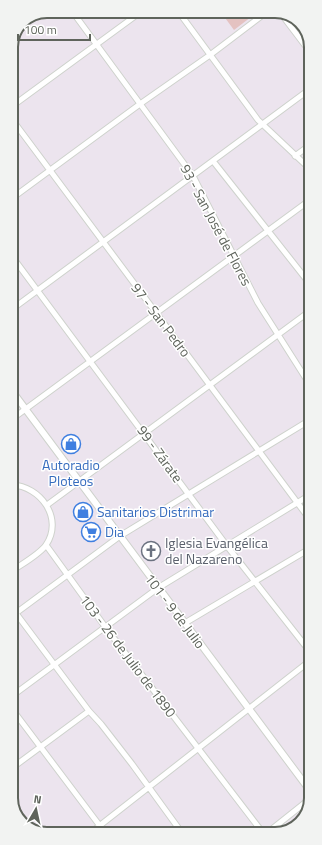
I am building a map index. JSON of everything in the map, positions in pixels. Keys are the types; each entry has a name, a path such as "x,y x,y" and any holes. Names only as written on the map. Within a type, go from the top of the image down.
{"street":[{"name":"93 - San José de Flores","path":"77,18 193,176 258,303 304,375"},
{"path":"18,102 132,18"},
{"path":"183,18 262,125 304,164"},
{"path":"18,194 259,18"},
{"path":"286,20 304,43"},
{"path":"18,306 304,94"},
{"name":"97 - San Pedro","path":"18,128 304,513"},
{"path":"295,156 304,149"},
{"path":"213,161 304,276"},
{"path":"18,415 304,204"},
{"name":"99 - Zárate","path":"18,264 92,361 228,546 304,644"},
{"path":"47,505 304,315"},
{"name":"101 - 9 de Julio","path":"18,400 304,783"},
{"path":"18,612 120,536 304,424"},
{"path":"18,486 31,490 47,505 50,511 52,526 46,545 18,566"},
{"path":"18,692 158,588 304,499"},
{"name":"103 - 26 de Julio de 1890","path":"46,545 106,628 258,827"},
{"path":"185,624 255,580 304,552"},
{"path":"18,620 55,665 88,711 123,752 177,827"},
{"path":"18,717 99,826 304,666"},
{"path":"18,764 88,711"},
{"path":"275,827 303,804"}],"shaded area":[{"path":"225,18 250,18 234,30"}],"place":[{"name":"Autoradio Ploteos","path":"71,444"},
{"name":"Sanitarios Distrimar","path":"83,512"},
{"name":"Dia","path":"91,532"},
{"name":"Iglesia Evangélica del Nazareno","path":"151,551"}]}
